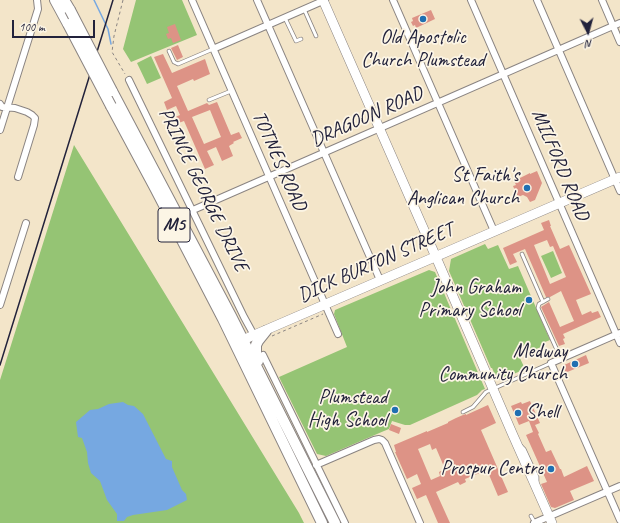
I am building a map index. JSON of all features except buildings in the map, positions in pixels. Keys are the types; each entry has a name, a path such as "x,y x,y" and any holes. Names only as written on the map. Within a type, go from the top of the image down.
{"main road":[{"name":"PRINCE GEORGE DRIVE","path":"55,0 239,342 273,399 335,523"},
{"name":"PRINCE GEORGE DRIVE","path":"64,0 112,91 239,342 322,523"},
{"path":"269,333 256,338 256,357 273,399"}],"street":[{"path":"0,130 38,8 37,0"},
{"name":"TOTNES ROAD","path":"192,0 338,334"},
{"path":"257,0 380,280"},
{"path":"213,49 324,0 493,388 516,443 518,456 536,488 550,520"},
{"path":"393,0 494,231"},
{"name":"MILFORD ROAD","path":"471,0 598,297 618,333 620,343"},
{"path":"537,0 558,50 617,178 620,191"},
{"path":"602,0 620,42"},
{"name":"DRAGOON ROAD","path":"193,210 620,23"},
{"name":"PRINCE GEORGE DRIVE","path":"129,80 175,177 193,210 244,317 256,338"},
{"path":"0,104 7,108 15,108 27,112 32,115 35,121 18,177"},
{"name":"DICK BURTON STREET","path":"269,333 324,304 617,178"},
{"path":"0,305 26,223"},
{"path":"618,333 551,363 620,520"},
{"path":"239,342 256,338"},
{"path":"263,355 345,523"},
{"path":"316,465 374,440 382,440 385,443 420,523"},
{"path":"535,523 550,520 620,486"}],"lane":[{"path":"304,9 316,36"},
{"path":"285,18 296,41 301,39"},
{"path":"169,51 174,62 178,64 213,49"},
{"path":"209,100 231,91"},
{"path":"522,254 542,302"},
{"path":"548,299 538,305 538,308 561,359"},
{"path":"463,412 473,407 485,392 551,363"},
{"path":"516,443 522,446 525,451 537,478 536,488"},
{"path":"531,516 535,523"}],"path":[{"path":"123,0 114,36 112,52 129,80"},
{"path":"269,333 323,314"}],"green space":[{"path":"136,0 182,0 197,35 131,62 123,49"},
{"path":"151,56 161,78 147,84 137,63"},
{"path":"74,145 304,523 0,523 0,380"},
{"path":"485,244 488,249 498,245 509,269 518,266 550,340 545,342 546,345 519,356 525,369 500,380 497,379 491,368 449,271 451,259"},
{"path":"553,251 562,273 551,278 541,256"},
{"name":"Plumstead High School","path":"429,270 435,272 485,389 477,395 410,425 392,421 389,429 326,456 317,454 279,377 347,347 334,314 335,310"}],"water":[{"path":"123,402 134,406 143,414 166,459 172,461 172,467 182,490 186,494 187,500 167,510 133,515 127,517 124,521 117,521 117,514 107,500 100,481 91,473 87,452 82,438 78,437 76,422 90,410 98,409 109,404"}],"waterway":[{"path":"94,0 108,29 111,44"}],"railway":[{"path":"0,365 113,0"}],"place":[{"name":"Old Apostolic Church Plumstead","path":"423,19"},
{"name":"St Faith's Anglican Church","path":"527,188"},
{"name":"John Graham Primary School","path":"529,300"},
{"name":"Medway Community Church","path":"575,364"},
{"name":"Plumstead High School","path":"395,410"},
{"name":"Shell","path":"518,413"},
{"name":"Prospur Centre","path":"551,469"}]}
